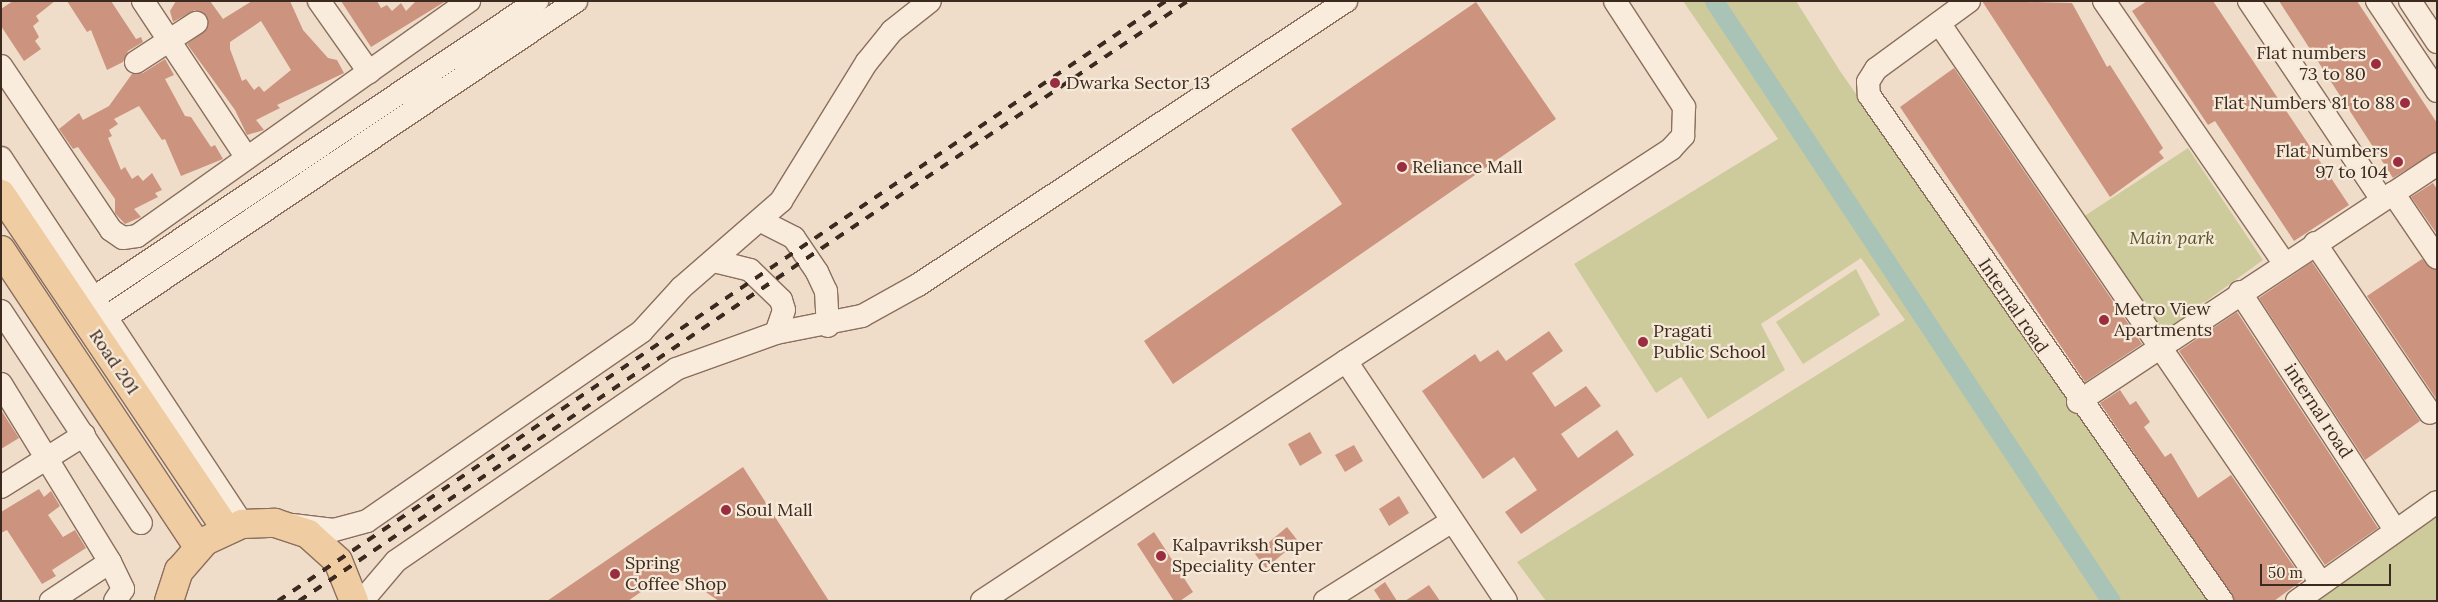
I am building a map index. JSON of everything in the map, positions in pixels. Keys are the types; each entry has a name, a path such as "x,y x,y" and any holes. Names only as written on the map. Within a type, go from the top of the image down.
{"main road":[{"name":"Road 201","path":"1,194 234,527"},
{"name":"Road 201","path":"1,250 198,546"},
{"path":"168,601 179,571 198,546 234,527 276,523 308,534 338,560 354,601"}],"street":[{"path":"143,1 247,158"},
{"path":"319,1 369,72"},
{"path":"1,66 111,230 123,238 137,236 469,1"},
{"path":"92,299 537,1"},
{"path":"105,318 576,1"},
{"path":"276,523 334,530 367,521 642,331 681,288 761,221 781,201 866,62 892,31 930,1"},
{"path":"362,601 396,560 676,369 776,333 828,326 862,316 918,284 1346,1"},
{"path":"982,601 1664,154 1683,136 1684,106 1615,1"},
{"name":"Internal road","path":"1969,1 1876,70 1868,82 1869,95 2078,402 2222,601"},
{"path":"2104,1 2284,263"},
{"path":"2248,1 2388,196 2437,258"},
{"path":"2377,1 2437,91"},
{"path":"2410,1 2437,42"},
{"path":"136,62 196,23"},
{"path":"1939,23 2156,347 2321,583"},
{"path":"1,158 105,318 234,527"},
{"path":"2078,402 2156,347 2437,164"},
{"path":"761,221 794,238 817,272 826,291 828,326"},
{"path":"2315,243 2430,413"},
{"path":"714,261 750,270 781,300 784,310 776,333"},
{"name":"internal road","path":"2240,292 2396,531"},
{"path":"1,311 141,524"},
{"path":"1346,362 1506,601"},
{"path":"1,384 44,458 110,562 123,589 114,601"},
{"path":"1,487 44,458 84,435"},
{"path":"2297,601 2437,502"},
{"path":"1326,600 1452,521"},
{"path":"51,601 110,562"}],"green space":[{"path":"1683,1 1796,1 1840,71 2210,601 1546,601 1517,562 1905,320 1861,258 1761,324 1785,370 1708,419 1681,377 1656,393 1574,264 1778,139"},
{"name":"Main park","path":"2188,148 2263,260 2161,334 2083,217"},
{"path":"1856,269 1880,315 1803,364 1776,322"},
{"path":"2437,514 2437,601 2312,601"}],"building":[{"path":"13,1 55,1 36,16 39,21 33,26 39,37 35,41 41,49 24,61 1,26 1,9"},
{"path":"67,1 111,1 136,39 141,37 143,42 128,51 123,62 107,70 91,30 87,32"},
{"path":"176,1 210,1 223,19 252,1 290,1 303,30 328,58 337,60 344,73 277,105 280,108 256,120 264,130 247,135 235,110 187,44 207,29 207,16 195,10 173,22 170,11","holes":["261,21 291,70 264,92 259,86 254,90 246,79 242,81 230,49 230,42"]},
{"path":"341,1 377,1 381,8 387,5 392,11 401,3 406,11 416,1 446,1 371,47"},
{"path":"1982,1 2072,3 2107,67 2110,65 2163,148 2159,152 2164,158 2110,197"},
{"path":"2147,1 2213,1 2349,205 2294,241 2215,121 2208,125 2132,11"},
{"path":"2279,1 2357,1 2437,123 2437,151 2393,178"},
{"name":"Reliance Mall","path":"1476,2 1556,119 1173,384 1144,341 1342,204 1291,129"},
{"path":"165,59 174,75 165,79 185,116 191,117 211,147 215,145 223,159 181,176 165,139 162,140 139,106 114,119 118,124 109,130 112,136 108,138 121,170 125,167 132,179 138,175 143,181 152,173 162,190 155,193 158,197 134,209 141,217 125,224 115,213 115,199 78,147 73,149 59,129 79,113 83,120 109,106 132,74 143,73"},
{"path":"1954,68 2142,344 2085,382 1900,107"},
{"path":"2433,183 2437,189 2437,234 2411,197"},
{"path":"2422,259 2437,271 2437,400 2367,296"},
{"path":"2312,262 2420,421 2365,460 2259,298"},
{"path":"2237,312 2378,528 2325,565 2179,351"},
{"path":"1549,331 1563,351 1532,373 1555,407 1586,386 1601,406 1561,434 1578,458 1617,430 1634,455 1521,534 1505,512 1537,490 1514,457 1483,479 1422,391 1475,354 1480,362 1498,350 1506,361"},
{"path":"2120,390 2130,405 2136,401 2150,422 2144,427 2165,457 2171,453 2198,498 2231,475 2303,580 2274,601 2235,601 2100,403"},
{"path":"1,410 19,438 1,449"},
{"path":"1310,432 1322,453 1300,466 1288,444"},
{"path":"1354,445 1363,461 1345,472 1335,455"},
{"name":"Soul Mall","path":"743,467 829,601 719,601 692,583 674,579 655,582 628,601 547,601"},
{"path":"39,489 44,497 51,491 60,506 48,515 63,537 75,530 86,548 52,570 56,576 42,584 7,530 1,533 1,512"},
{"path":"1399,496 1409,513 1389,526 1379,509"},
{"path":"1287,527 1298,541 1266,568 1255,554"},
{"path":"1154,532 1193,592 1180,601 1174,601 1137,544"},
{"path":"1385,582 1397,601 1381,601 1374,590"},
{"path":"1429,585 1440,601 1405,601"}],"waterway":[{"path":"1714,1 2111,601"}],"railway":[{"path":"278,601 1166,1"},
{"path":"299,601 1188,1"}],"place":[{"name":"Flat numbers 73 to 80","path":"2376,64"},
{"name":"Dwarka Sector 13","path":"1055,83"},
{"name":"Flat Numbers 81 to 88","path":"2405,103"},
{"name":"Flat Numbers 97 to 104","path":"2398,162"},
{"name":"Reliance Mall","path":"1402,167"},
{"name":"Metro View Apartments","path":"2104,320"},
{"name":"Pragati Public School","path":"1643,342"},
{"name":"Soul Mall","path":"726,510"},
{"name":"Kalpavriksh Super Speciality Center","path":"1161,556"},
{"name":"Spring Coffee Shop","path":"615,574"}]}
